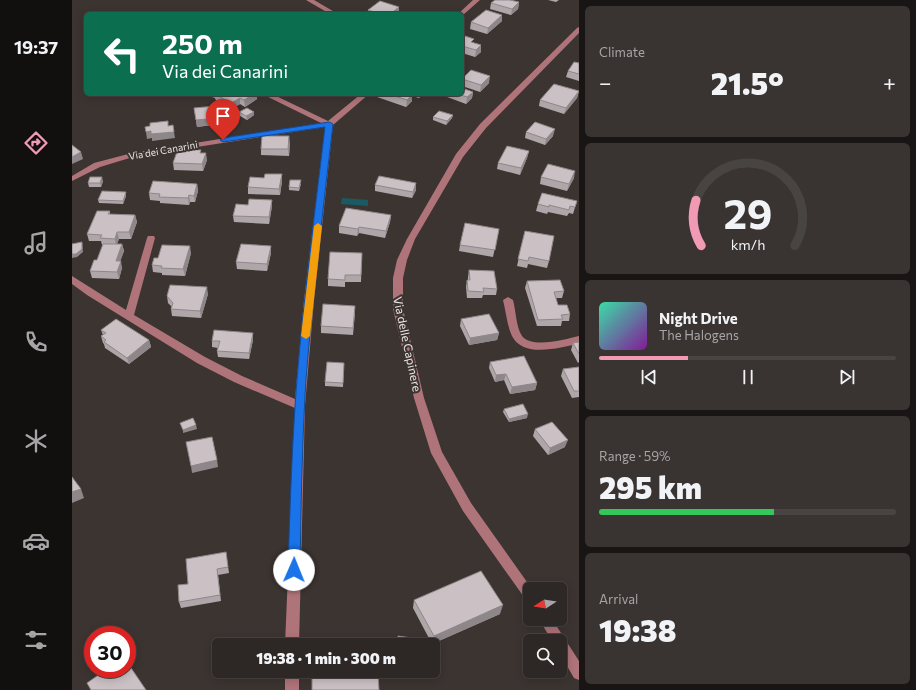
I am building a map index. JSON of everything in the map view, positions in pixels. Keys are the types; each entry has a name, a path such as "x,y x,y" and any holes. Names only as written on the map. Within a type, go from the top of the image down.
{"street":[{"path":"309,0 331,12"},
{"path":"463,12 478,0"},
{"name":"Via delle Capinere","path":"523,586 467,507 437,453 429,431 410,364 398,309 398,278 402,260 411,239 459,156 488,121 579,29"},
{"path":"270,96 329,124"},
{"path":"292,638 295,509 300,406 308,314 329,124 363,96"},
{"name":"Via dei Canarini","path":"72,179 97,165 132,155 329,124"},
{"path":"129,317 151,238"},
{"path":"72,278 86,290 201,360 238,379 300,406"},
{"path":"508,300 518,335 524,343 542,346 579,340"},
{"path":"567,653 579,673"},
{"path":"292,678 292,690"}],"water":[{"path":"342,198 368,200 368,206 341,204"}],"building":[{"path":"495,0 510,0 519,2 512,9 491,3"},
{"path":"380,1 399,7 393,12 374,12 368,10"},
{"path":"486,10 502,15 488,28 471,22"},
{"path":"464,36 474,39 471,42 481,45 476,50 464,47"},
{"path":"574,62 579,63 579,74 568,71"},
{"path":"471,70 490,76 481,85 464,80 464,77"},
{"path":"554,84 579,91 566,108 540,100"},
{"path":"464,89 473,92 467,97 464,96"},
{"path":"219,96 251,96 244,100 240,98 231,103"},
{"path":"395,96 411,96 407,100"},
{"path":"216,106 219,118 196,120 194,108"},
{"path":"247,108 254,112 246,116 239,112"},
{"path":"439,111 453,115 447,121 433,117"},
{"path":"168,121 168,126 173,125 174,132 151,134 151,131 146,132 145,127 150,126 150,123"},
{"path":"535,122 555,129 546,139 526,132"},
{"path":"262,136 289,136 288,149 261,149"},
{"path":"72,145 81,152 72,157"},
{"path":"507,146 529,151 521,168 498,163"},
{"path":"178,149 201,150 200,153 206,153 202,164 173,163"},
{"path":"548,164 575,171 569,184 541,177"},
{"path":"265,174 282,174 279,189 248,187 250,177 264,178"},
{"path":"379,176 416,183 413,192 375,185"},
{"path":"90,177 102,177 100,183 88,183"},
{"path":"290,180 301,180 299,188 289,187"},
{"path":"153,181 197,184 194,196 189,195 188,198 159,197 160,194 149,193"},
{"path":"102,191 126,192 123,201 98,200"},
{"path":"542,193 577,201 575,207 570,206 569,210 549,205 549,207 538,204"},
{"path":"249,199 272,200 269,217 233,216 236,204 248,205"},
{"path":"346,208 391,215 386,231 339,226"},
{"path":"97,211 110,211 108,214 135,215 129,232 117,232 115,239 100,238 102,235 87,234"},
{"path":"465,223 499,229 495,250 460,245"},
{"path":"525,231 554,236 549,261 529,257 528,261 518,259"},
{"path":"82,242 82,249 76,254 72,254 72,244"},
{"path":"103,244 122,244 116,261 121,261 117,272 90,271 94,260 97,260"},
{"path":"241,244 271,246 267,264 236,262"},
{"path":"162,245 190,246 183,269 161,268 162,266 152,265 154,258 158,258"},
{"path":"330,252 362,253 361,275 345,275 345,280 328,279"},
{"path":"469,270 494,271 497,289 483,288 484,292 468,291 467,280 470,280"},
{"path":"560,280 564,291 554,292 558,305 567,305 570,314 561,315 563,319 538,320 527,281"},
{"path":"170,285 207,287 200,311 171,309 173,303 167,296"},
{"path":"323,304 355,306 353,328 321,326"},
{"path":"489,314 499,333 470,338 461,319"},
{"path":"116,319 149,340 127,358 104,342 106,340 101,336 106,333 101,330"},
{"path":"214,330 253,333 249,353 217,351 220,341 212,341"},
{"path":"579,342 579,354 573,343"},
{"path":"524,356 537,383 512,387 506,374 496,375 490,362"},
{"path":"327,362 344,363 343,383 325,382"},
{"path":"579,367 579,391 574,391 563,369"},
{"path":"523,404 528,414 509,419 504,409"},
{"path":"193,418 196,425 183,430 180,423"},
{"path":"552,422 568,440 550,448 535,429"},
{"path":"212,437 217,460 191,466 186,442"},
{"path":"72,477 81,489 72,492"},
{"path":"226,552 228,567 217,569 220,595 179,602 178,585 188,584 186,559"},
{"path":"481,571 503,605 434,636 414,600"},
{"path":"398,636 412,638 398,638"},
{"path":"136,675 146,690 91,690 87,683 94,678 136,678"},
{"path":"312,678 378,678 379,690 312,690"}],"slow traffic":[{"path":"306,336 318,226"}],"route":[{"path":"223,140 329,124 308,314 298,429 294,570"}]}
